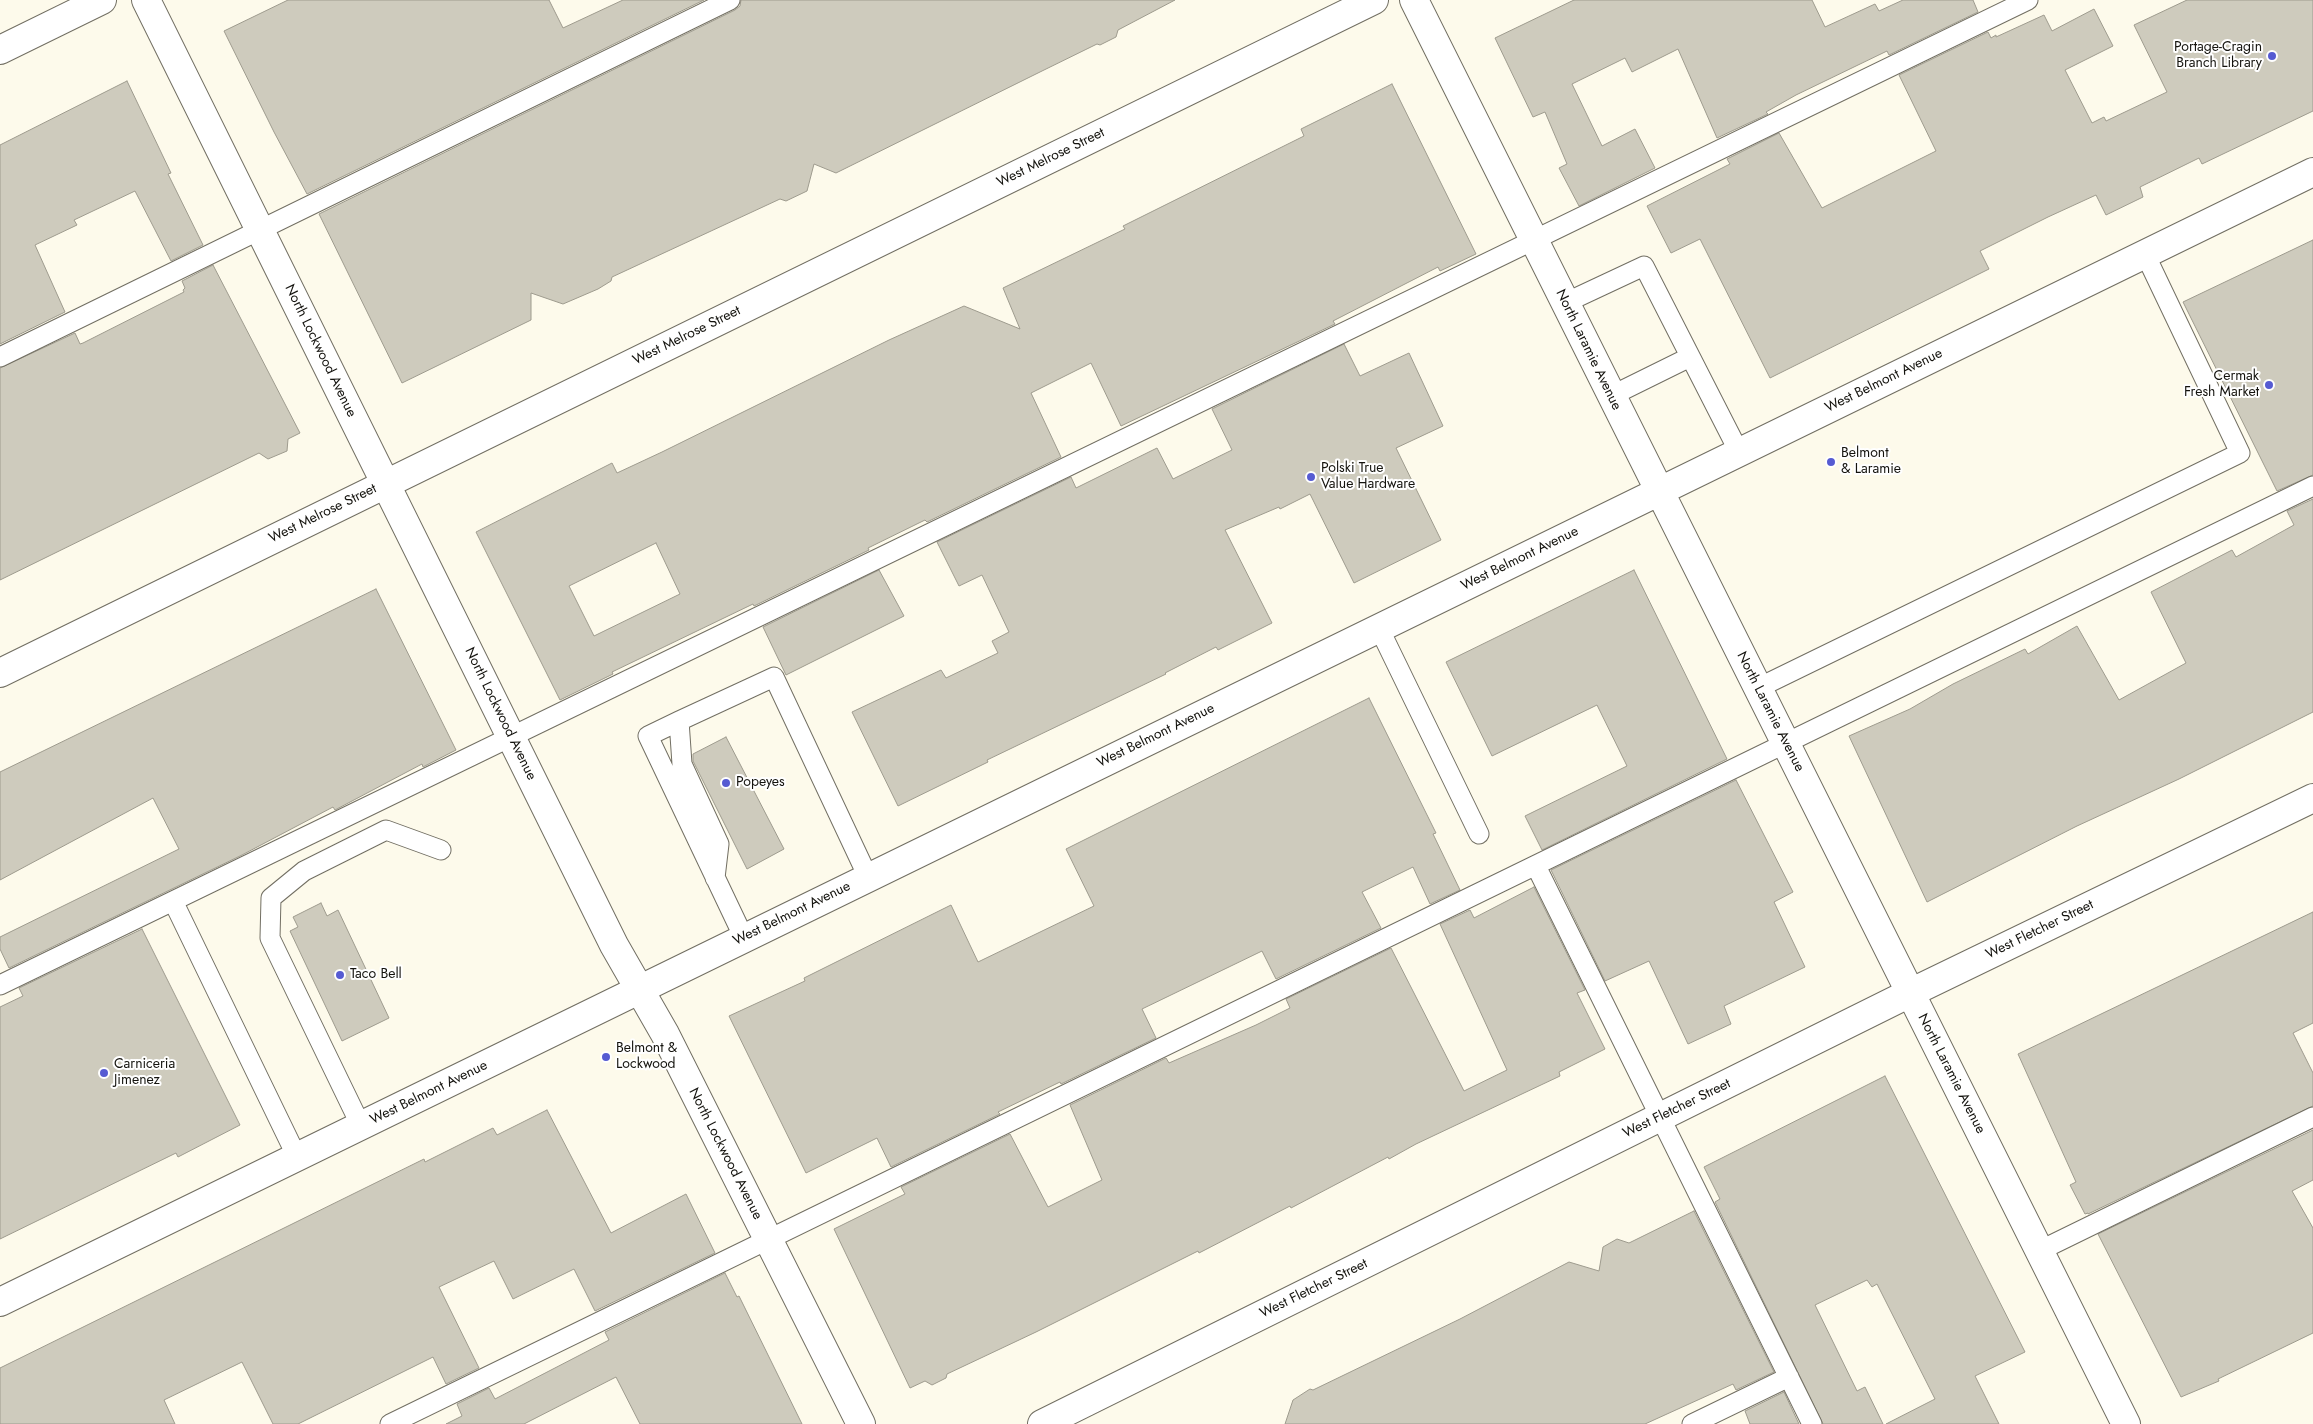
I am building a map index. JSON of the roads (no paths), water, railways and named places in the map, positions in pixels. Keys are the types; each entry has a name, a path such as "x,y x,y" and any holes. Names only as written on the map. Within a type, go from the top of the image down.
{"street":[{"path":"0,50 102,0"},
{"name":"North Lockwood Avenue","path":"146,0 614,944 640,989 861,1424"},
{"name":"West Melrose Street","path":"0,673 1374,0"},
{"name":"North Laramie Avenue","path":"1414,0 2126,1424"},
{"name":"West Belmont Avenue","path":"0,1302 2313,172"},
{"name":"West Fletcher Street","path":"1042,1424 1910,993 2313,798"}],"lane":[{"path":"0,356 730,0"},
{"path":"0,985 2028,0"},
{"path":"1758,688 2240,453 2145,254"},
{"path":"1565,303 1644,266 1738,452"},
{"path":"1611,396 1690,357"},
{"path":"390,1424 2313,486"},
{"path":"1379,628 1479,834"},
{"path":"744,938 648,736 679,721 774,677 868,878"},
{"path":"679,721 682,764 719,844 715,878"},
{"path":"361,1126 270,938 271,898 304,871 386,830 441,850"},
{"path":"1536,866 1812,1424"},
{"path":"173,901 297,1157"},
{"path":"2040,1251 2313,1117"},
{"path":"1692,1424 1788,1377"}],"place":[{"name":"Portage-Cragin Branch Library","path":"2272,56"},
{"name":"Cermak Fresh Market","path":"2269,385"},
{"name":"Belmont & Laramie","path":"1831,462"},
{"name":"Polski True Value Hardware","path":"1311,477"},
{"name":"Popeyes","path":"726,783"},
{"name":"Taco Bell","path":"340,975"},
{"name":"Belmont & Lockwood","path":"606,1057"},
{"name":"Carniceria Jimenez","path":"104,1073"}]}
